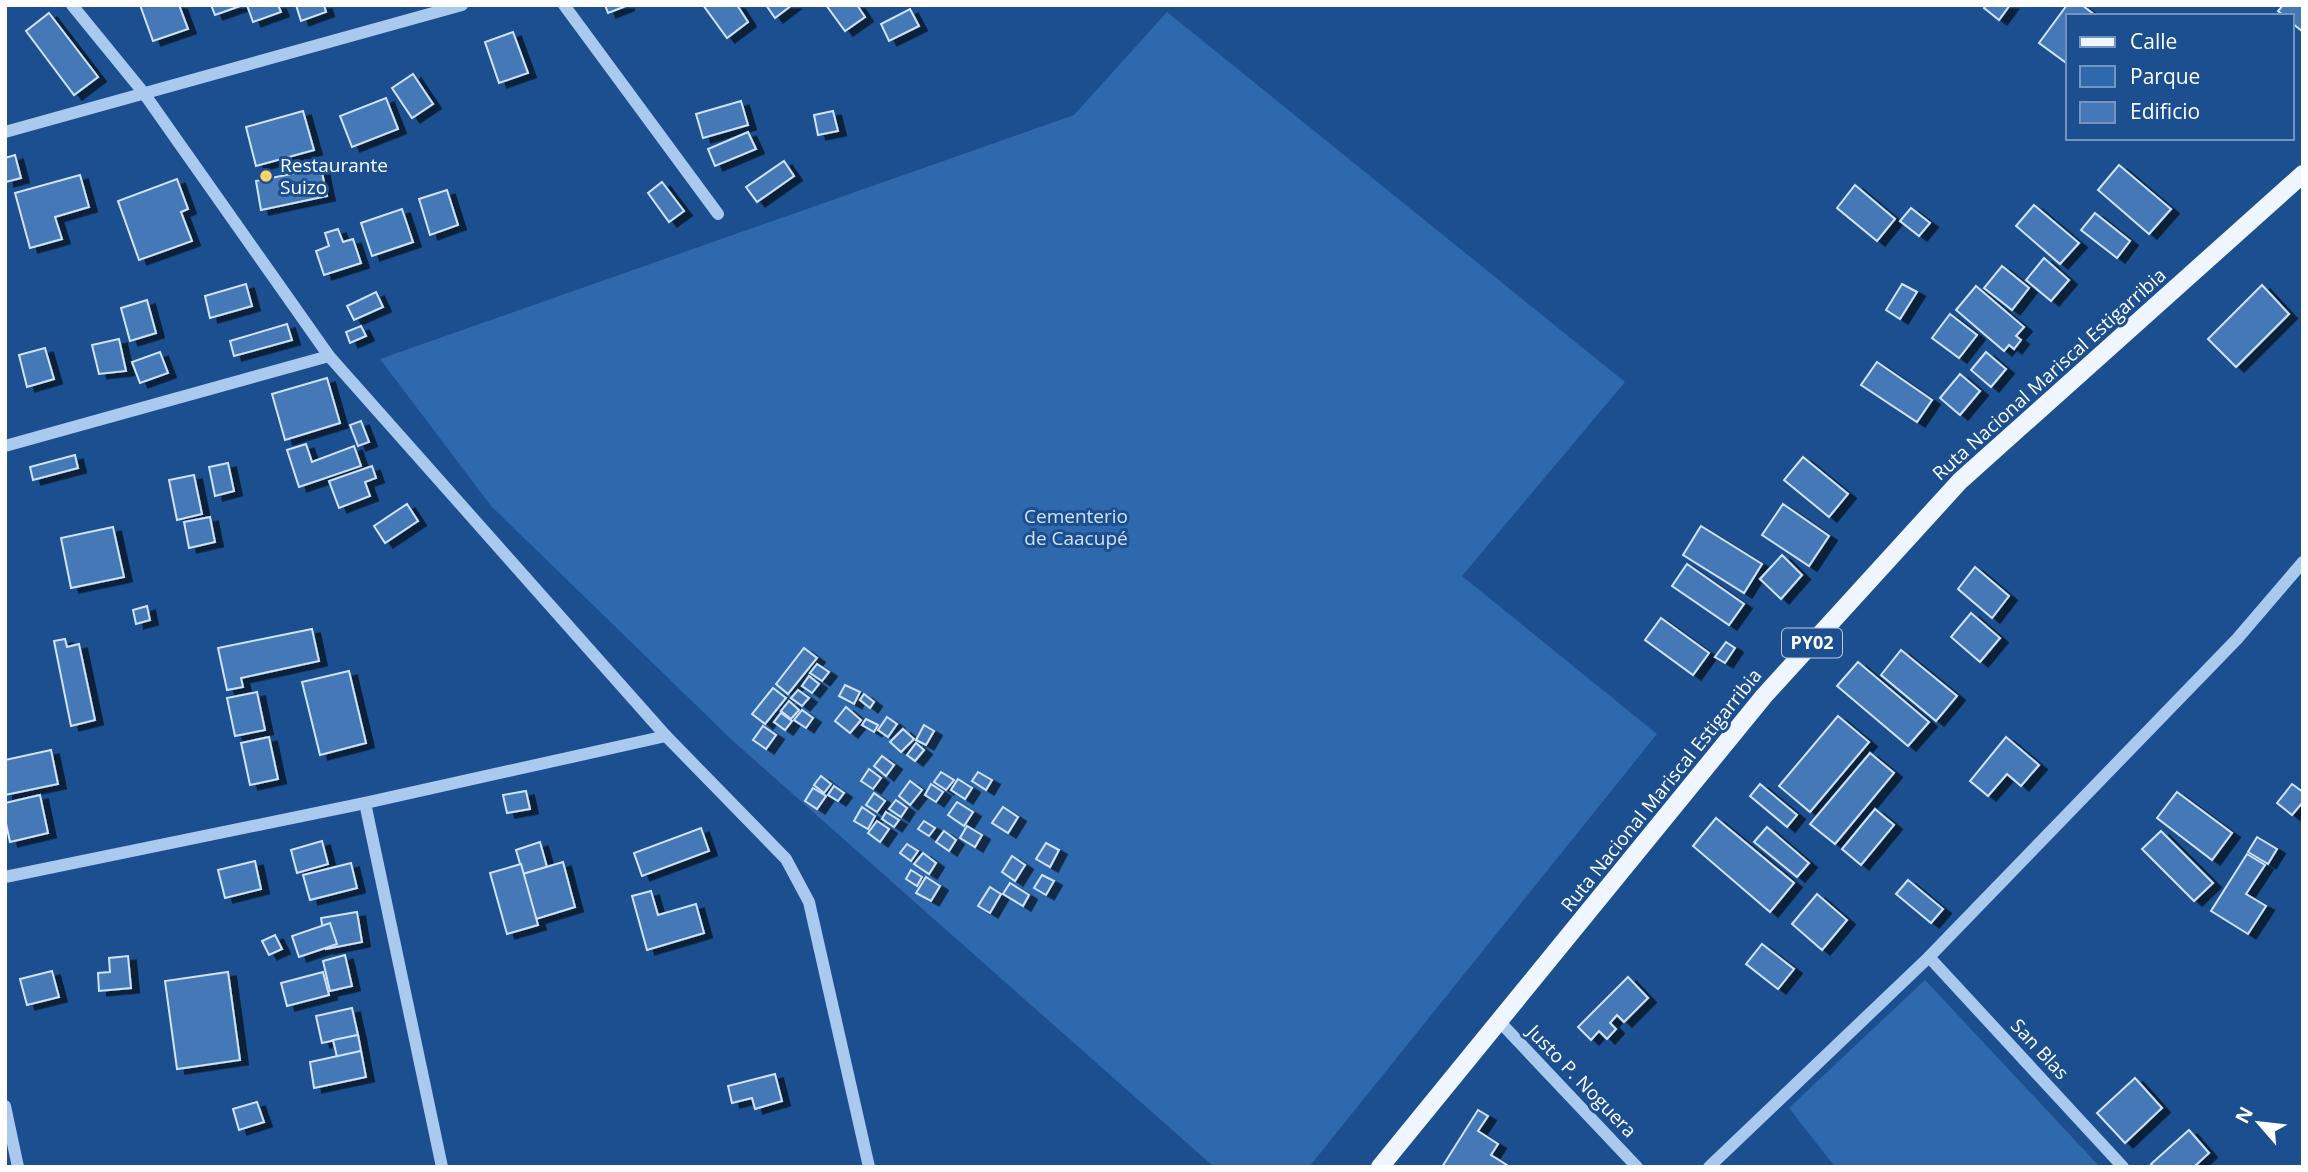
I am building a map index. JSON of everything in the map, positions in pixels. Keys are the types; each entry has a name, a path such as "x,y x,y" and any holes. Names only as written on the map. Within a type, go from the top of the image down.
{"main road":[{"name":"Ruta Nacional Mariscal Estigarribia","path":"1380,1167 1764,696 1960,481 2303,174"}],"street":[{"path":"72,5 144,92 329,356 666,736 786,859 809,902 869,1167"},
{"path":"5,132 462,5"},
{"path":"564,5 718,214"},
{"path":"5,446 329,356"},
{"path":"1709,1167 1929,957 2237,639 2303,562"},
{"path":"5,877 365,803 666,736"},
{"path":"365,803 442,1167"},
{"name":"San Blas","path":"1929,957 2123,1167"},
{"name":"Justo P. Noguera","path":"1499,1021 1637,1167"},
{"path":"5,1106 18,1167"}],"green space":[{"name":"Cementerio de Caacupé","path":"1167,12 1625,382 1462,576 1657,734 1309,1167 1214,1167 733,741 491,506 380,359 1074,115"},
{"path":"1925,980 2100,1167 1835,1167 1789,1108"}],"building":[{"path":"140,5 179,5 188,29 153,41"},
{"path":"211,5 243,5 215,15"},
{"path":"247,5 278,5 281,12 253,22"},
{"path":"296,5 324,5 326,12 301,21"},
{"path":"605,5 626,5 626,6 608,13"},
{"path":"703,5 737,5 748,22 727,38"},
{"path":"766,5 792,5 775,18"},
{"path":"826,5 857,5 865,17 845,31"},
{"path":"1986,5 2010,5 1999,20 1984,8"},
{"path":"2067,5 2082,5 2093,14 2066,14 2065,62 2039,43"},
{"path":"2283,5 2303,5 2303,32 2294,25 2294,14 2282,14 2278,11"},
{"path":"910,9 919,26 889,41 881,24"},
{"path":"49,13 98,77 74,95 26,31"},
{"path":"513,32 528,73 499,83 485,42"},
{"path":"413,74 433,104 412,118 392,88"},
{"path":"386,98 398,129 352,147 340,116"},
{"path":"741,101 748,125 703,138 696,114"},
{"path":"303,111 314,150 256,166 246,127"},
{"path":"833,111 838,131 818,135 814,115"},
{"path":"748,132 756,149 715,166 708,149"},
{"path":"15,155 21,178 6,182 5,158"},
{"path":"784,161 794,176 757,202 746,187"},
{"path":"2119,165 2171,209 2149,234 2098,190"},
{"path":"321,168 327,196 261,210 256,181"},
{"path":"80,175 89,207 55,217 62,239 30,248 15,193"},
{"path":"177,179 188,209 181,212 192,241 139,260 118,201"},
{"path":"662,182 684,211 669,222 648,193"},
{"path":"1855,185 1895,219 1877,241 1837,208"},
{"path":"447,190 458,225 430,235 419,199"},
{"path":"2034,205 2079,243 2060,264 2016,226"},
{"path":"1911,208 1930,223 1919,236 1900,221"},
{"path":"402,209 413,242 372,256 361,223"},
{"path":"2095,213 2130,241 2117,258 2081,230"},
{"path":"338,229 343,242 353,239 361,263 324,275 316,251 329,246 325,233"},
{"path":"2044,258 2069,280 2051,301 2026,280"},
{"path":"2002,266 2029,288 2012,310 1984,288"},
{"path":"246,284 252,306 210,318 205,296"},
{"path":"1902,284 1917,292 1900,319 1886,310"},
{"path":"2262,285 2289,314 2236,367 2208,339"},
{"path":"1976,286 2024,327 2016,336 2021,340 2014,349 2009,345 2004,351 1956,310"},
{"path":"376,292 383,307 354,320 347,306"},
{"path":"147,300 156,333 130,341 121,308"},
{"path":"1950,314 1977,335 1959,358 1932,338"},
{"path":"287,324 292,340 234,356 230,341"},
{"path":"361,326 366,336 350,343 346,332"},
{"path":"119,339 126,371 99,374 92,345"},
{"path":"45,348 54,379 27,387 19,355"},
{"path":"160,352 168,373 140,383 132,362"},
{"path":"1986,352 2006,369 1991,387 1971,370"},
{"path":"1877,362 1932,400 1917,422 1861,385"},
{"path":"1960,374 1980,391 1960,415 1940,398"},
{"path":"327,378 340,423 285,440 272,394"},
{"path":"361,421 369,442 358,446 350,425"},
{"path":"306,444 312,462 354,446 361,466 299,487 287,450"},
{"path":"75,455 78,468 33,480 30,467"},
{"path":"1803,457 1848,494 1829,517 1784,480"},
{"path":"228,463 234,491 215,496 209,467"},
{"path":"372,466 376,478 365,482 370,496 339,508 329,481"},
{"path":"194,475 202,514 177,520 169,480"},
{"path":"407,504 418,521 385,543 374,526"},
{"path":"1783,504 1829,536 1809,566 1762,535"},
{"path":"210,517 215,542 189,548 184,522"},
{"path":"1701,526 1762,564 1744,593 1683,555"},
{"path":"113,527 124,577 71,588 61,538"},
{"path":"1782,555 1802,575 1781,599 1760,579"},
{"path":"1687,564 1744,604 1729,625 1672,586"},
{"path":"1975,567 2009,596 1992,618 1958,589"},
{"path":"147,606 150,620 136,624 133,610"},
{"path":"1971,613 2000,638 1980,662 1951,637"},
{"path":"1661,618 1709,653 1693,675 1645,640"},
{"path":"312,629 319,661 241,678 243,687 227,690 218,648"},
{"path":"65,639 67,647 79,644 95,720 71,726 54,641"},
{"path":"1726,642 1735,648 1725,663 1715,657"},
{"path":"804,648 817,658 788,694 776,684"},
{"path":"1901,650 1957,696 1936,721 1881,675"},
{"path":"1858,662 1929,722 1908,746 1837,686"},
{"path":"817,664 829,672 822,681 810,673"},
{"path":"349,671 366,743 320,755 302,682"},
{"path":"809,676 819,684 812,693 802,686"},
{"path":"845,685 860,692 854,704 839,696"},
{"path":"773,688 786,698 765,724 752,714"},
{"path":"798,690 809,698 802,706 791,698"},
{"path":"257,692 265,730 235,736 227,698"},
{"path":"864,694 874,702 870,708 860,700"},
{"path":"789,701 799,710 791,719 781,711"},
{"path":"846,707 861,720 850,733 835,721"},
{"path":"802,710 813,718 806,728 794,720"},
{"path":"781,713 792,721 785,730 774,722"},
{"path":"1838,716 1869,742 1810,812 1779,786"},
{"path":"887,717 897,724 888,737 878,730"},
{"path":"866,719 878,725 874,732 862,725"},
{"path":"924,725 934,731 926,745 916,740"},
{"path":"763,726 776,735 766,749 753,740"},
{"path":"903,729 914,739 901,752 890,742"},
{"path":"269,737 278,779 250,785 241,743"},
{"path":"2006,737 2039,765 2021,786 2007,774 1988,796 1970,781"},
{"path":"916,743 924,750 915,761 907,755"},
{"path":"51,750 58,784 5,795 5,760"},
{"path":"1870,753 1894,773 1835,844 1810,824"},
{"path":"882,756 894,765 886,776 874,766"},
{"path":"869,769 881,778 873,789 861,781"},
{"path":"941,772 954,780 946,790 934,782"},
{"path":"978,772 992,780 986,790 972,781"},
{"path":"821,776 831,784 824,793 814,785"},
{"path":"958,779 972,788 965,799 951,790"},
{"path":"910,781 922,790 910,805 899,796"},
{"path":"931,784 943,792 936,802 925,795"},
{"path":"1760,784 1797,815 1787,827 1750,796"},
{"path":"2292,784 2303,792 2303,802 2292,815 2277,803"},
{"path":"834,786 844,793 838,801 828,795"},
{"path":"813,788 826,796 817,809 805,801"},
{"path":"526,791 530,809 507,813 503,795"},
{"path":"2177,792 2232,833 2212,860 2157,818"},
{"path":"874,793 885,801 877,812 866,805"},
{"path":"40,795 48,833 10,842 5,803"},
{"path":"896,800 907,808 901,817 889,809"},
{"path":"957,802 973,812 964,826 948,815"},
{"path":"862,807 875,816 868,829 854,821"},
{"path":"1003,807 1018,817 1008,833 992,823"},
{"path":"1875,809 1894,825 1861,865 1842,849"},
{"path":"886,812 899,820 894,827 882,819"},
{"path":"1716,818 1794,883 1770,912 1693,846"},
{"path":"877,821 889,829 880,842 868,833"},
{"path":"924,821 935,828 929,836 918,829"},
{"path":"967,826 982,835 975,847 960,838"},
{"path":"1767,827 1809,863 1797,877 1754,842"},
{"path":"701,828 709,851 642,876 634,853"},
{"path":"944,831 956,840 949,851 936,842"},
{"path":"2161,831 2213,883 2194,901 2142,849"},
{"path":"2257,837 2277,849 2268,864 2248,852"},
{"path":"322,841 328,864 297,873 291,850"},
{"path":"540,842 547,867 523,874 516,850"},
{"path":"1046,843 1059,850 1050,867 1036,859"},
{"path":"907,844 918,851 911,861 900,853"},
{"path":"923,853 936,863 929,874 914,864"},
{"path":"2247,854 2265,865 2246,894 2266,906 2248,934 2211,911"},
{"path":"1012,856 1025,865 1015,881 1002,872"},
{"path":"255,861 261,889 225,898 218,870"},
{"path":"563,862 575,907 536,919 523,874"},
{"path":"351,863 357,888 310,900 303,875"},
{"path":"521,864 538,925 507,934 490,873"},
{"path":"911,870 922,877 917,886 906,879"},
{"path":"1042,875 1054,881 1046,895 1034,888"},
{"path":"926,877 940,886 931,901 916,893"},
{"path":"1908,880 1943,909 1931,923 1896,894"},
{"path":"1010,883 1029,895 1023,906 1003,894"},
{"path":"990,887 1001,894 990,913 978,906"},
{"path":"651,891 658,915 696,904 704,933 647,950 632,896"},
{"path":"1817,894 1847,920 1822,950 1792,924"},
{"path":"357,912 362,942 326,949 321,918"},
{"path":"330,923 337,944 299,957 292,936"},
{"path":"275,935 282,949 269,955 262,941"},
{"path":"1762,944 1794,969 1778,989 1746,964"},
{"path":"345,955 352,986 330,991 323,961"},
{"path":"128,956 131,988 99,991 98,973 110,972 109,958"},
{"path":"52,971 59,997 27,1005 20,979"},
{"path":"228,972 240,1060 177,1069 165,981"},
{"path":"323,972 329,995 287,1006 281,983"},
{"path":"1628,977 1648,998 1624,1022 1617,1015 1610,1023 1616,1029 1607,1039 1599,1031 1591,1040 1578,1027"},
{"path":"352,1008 358,1035 322,1043 316,1016"},
{"path":"358,1035 361,1051 337,1057 333,1040"},
{"path":"361,1051 366,1077 314,1088 310,1062"},
{"path":"775,1074 782,1101 755,1109 752,1098 732,1103 728,1086"},
{"path":"2135,1078 2162,1108 2125,1143 2097,1113"},
{"path":"257,1102 264,1122 239,1130 233,1109"},
{"path":"1478,1110 1488,1116 1478,1131 1498,1144 1491,1155 1510,1167 1442,1167"},
{"path":"2189,1130 2209,1153 2194,1167 2154,1167 2151,1164"}],"place":[{"name":"Restaurante Suizo","path":"266,176"}]}
